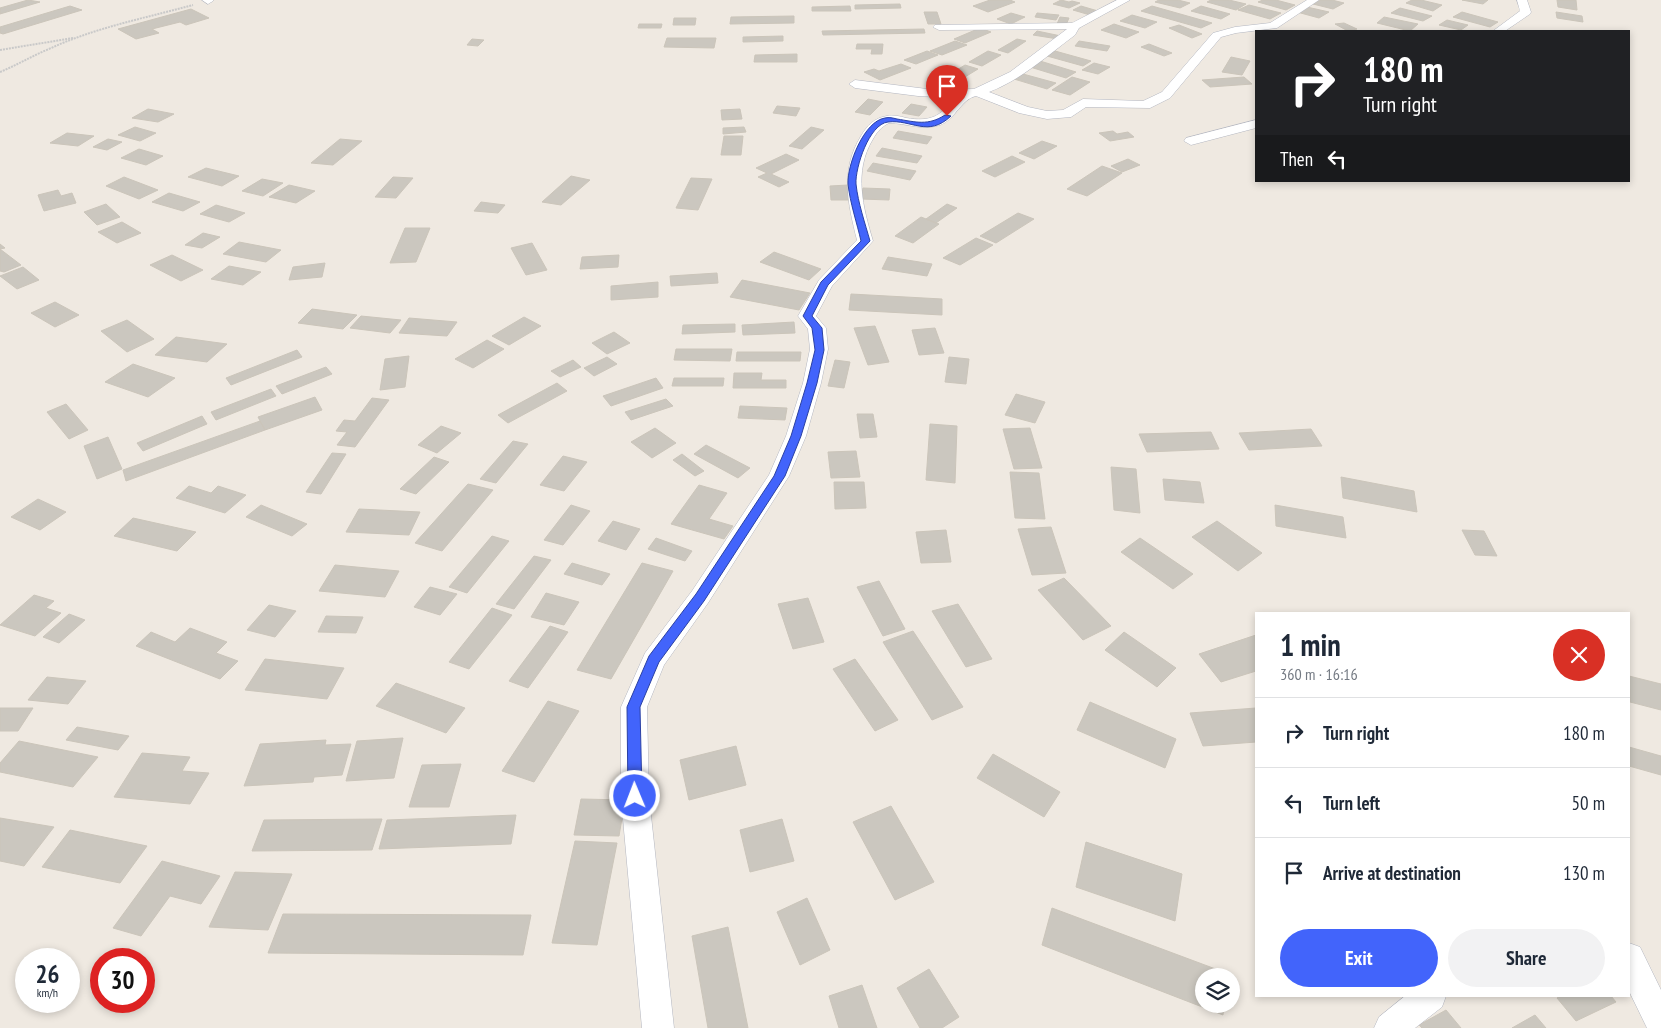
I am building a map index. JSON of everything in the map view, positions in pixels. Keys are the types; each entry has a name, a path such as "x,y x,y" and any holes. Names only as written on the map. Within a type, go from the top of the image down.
{"street":[{"path":"939,27 1074,26 1125,0"},
{"path":"855,84 971,93 1047,116 1066,114 1083,103 1145,105 1166,95 1218,35 1235,30 1272,26 1314,0"},
{"path":"1499,30 1526,12 1522,0"},
{"path":"658,1028 635,796 634,707 654,660 700,597 779,476 796,436 812,383 819,350 817,328 807,316 824,284 866,241 852,184 855,162 865,140 875,126 886,120 923,125 936,123 947,116 971,93 1010,77 1071,33 1074,26"},
{"path":"1191,142 1255,124"},
{"path":"1630,960 1661,1022"},
{"path":"1390,1028 1430,997"}],"path":[{"path":"0,72 37,56 48,49 79,38 208,0"},
{"path":"0,50 79,38"}],"building":[{"path":"28,0 40,2 0,14 0,8"},
{"path":"990,0 1010,0 1015,2 988,12 973,6"},
{"path":"1061,0 1080,3 1069,8 1053,4"},
{"path":"1159,0 1178,0 1190,3 1180,8 1155,2"},
{"path":"1211,0 1229,0 1246,4 1236,10 1207,2"},
{"path":"1276,0 1295,5 1286,10 1258,2"},
{"path":"1320,0 1344,3 1333,9 1313,4"},
{"path":"1412,0 1442,5 1433,11 1406,3"},
{"path":"1462,0 1488,0 1483,4"},
{"path":"1557,0 1576,0 1577,10 1558,7"},
{"path":"900,4 901,8 855,9 855,5"},
{"path":"1249,5 1281,13 1270,19 1238,10"},
{"path":"70,6 82,10 3,34 0,33 0,27"},
{"path":"850,6 851,11 812,11 812,7"},
{"path":"1081,6 1098,11 1090,15 1073,10"},
{"path":"1152,6 1212,23 1201,28 1141,11"},
{"path":"1201,6 1230,14 1221,19 1191,11"},
{"path":"1307,7 1329,12 1319,18 1297,12"},
{"path":"1400,8 1432,16 1423,21 1391,13"},
{"path":"191,9 209,18 186,25 180,22 152,29 159,33 136,39 118,29"},
{"path":"924,12 937,12 941,24 928,24"},
{"path":"1462,12 1498,22 1490,27 1453,17"},
{"path":"1556,12 1582,16 1583,22 1557,18"},
{"path":"1011,13 1025,17 1011,24 997,19"},
{"path":"1037,13 1059,15 1056,20 1035,17"},
{"path":"1132,15 1157,22 1145,28 1120,21"},
{"path":"794,16 794,23 730,24 731,17"},
{"path":"1060,17 1069,18 1066,25 1057,24"},
{"path":"1384,17 1418,24 1411,30 1406,30 1377,23"},
{"path":"674,18 696,18 695,25 673,25"},
{"path":"1447,20 1468,25 1461,30 1439,25"},
{"path":"1344,23 1357,29 1346,30 1335,24"},
{"path":"639,24 662,24 661,28 638,28"},
{"path":"1114,24 1139,32 1126,38 1101,30"},
{"path":"1179,25 1202,34 1192,38 1169,28"},
{"path":"980,28 991,32 965,43 954,39"},
{"path":"924,29 925,33 823,35 822,31"},
{"path":"1037,31 1061,36 1058,39 1033,35"},
{"path":"783,36 783,41 743,42 743,37"},
{"path":"667,38 716,38 714,48 664,47"},
{"path":"472,39 484,40 478,46 467,45"},
{"path":"1017,39 1026,41 1008,53 998,50"},
{"path":"955,41 967,45 942,55 930,51"},
{"path":"1079,41 1110,46 1107,51 1075,46"},
{"path":"857,44 883,44 882,54 871,54 872,49 856,49"},
{"path":"1149,44 1172,53 1164,56 1141,47"},
{"path":"927,51 938,55 916,64 904,60"},
{"path":"988,51 1001,55 982,66 969,62"},
{"path":"1055,51 1091,61 1083,66 1047,56"},
{"path":"797,54 797,62 754,62 755,55"},
{"path":"1231,57 1250,61 1242,75 1222,72"},
{"path":"1040,61 1076,72 1066,78 1030,67"},
{"path":"1094,63 1110,67 1098,74 1082,70"},
{"path":"901,64 911,68 880,80 864,72 874,69 879,71"},
{"path":"965,65 978,69 960,80 947,76"},
{"path":"1023,74 1056,83 1047,89 1014,79"},
{"path":"1072,77 1090,82 1070,95 1052,90"},
{"path":"1244,77 1252,84 1210,87 1202,80"},
{"path":"868,99 883,102 870,115 855,112"},
{"path":"911,104 927,107 919,116 902,113"},
{"path":"777,106 800,108 796,116 773,113"},
{"path":"148,109 174,114 158,122 132,118"},
{"path":"740,109 742,119 722,120 721,110"},
{"path":"135,127 156,133 140,141 118,135"},
{"path":"744,127 746,132 723,134 723,128"},
{"path":"811,127 824,130 802,149 789,146"},
{"path":"898,131 932,137 927,144 893,138"},
{"path":"1113,131 1117,134 1128,132 1134,137 1110,141 1099,133"},
{"path":"67,133 94,136 78,146 50,143"},
{"path":"724,136 743,136 741,155 721,155"},
{"path":"108,139 122,142 107,150 93,147"},
{"path":"340,139 362,141 333,165 311,163"},
{"path":"1042,141 1057,146 1034,159 1019,153"},
{"path":"882,148 922,156 917,163 876,156"},
{"path":"139,149 163,156 146,165 121,158"},
{"path":"786,154 799,160 771,174 789,182 779,187 758,177 767,173 756,168"},
{"path":"1012,156 1025,162 995,177 982,171"},
{"path":"1128,159 1140,165 1122,172 1111,166"},
{"path":"873,163 916,171 910,180 867,171"},
{"path":"1102,166 1122,173 1087,196 1067,189"},
{"path":"206,168 239,176 222,186 188,177"},
{"path":"571,176 590,180 561,205 542,202"},
{"path":"124,177 158,190 139,199 106,186"},
{"path":"393,177 413,178 396,198 375,197"},
{"path":"691,178 712,179 698,210 676,208"},
{"path":"262,179 283,183 263,196 242,191"},
{"path":"289,185 315,191 296,203 269,197"},
{"path":"848,185 849,200 831,200 830,186"},
{"path":"863,188 890,189 889,200 861,199"},
{"path":"58,190 61,196 72,193 76,203 44,211 38,195"},
{"path":"169,193 200,202 183,211 152,202"},
{"path":"481,202 505,205 498,213 474,211"},
{"path":"106,204 120,217 97,225 84,212"},
{"path":"947,204 957,208 936,223 926,219"},
{"path":"216,205 245,213 229,222 200,214"},
{"path":"1018,213 1034,219 996,243 980,236"},
{"path":"921,217 939,224 913,243 895,236"},
{"path":"122,222 141,233 117,243 98,232"},
{"path":"405,228 430,228 416,262 390,263"},
{"path":"203,233 220,237 202,248 185,245"},
{"path":"976,238 993,245 960,265 943,258"},
{"path":"239,242 281,250 266,262 223,254"},
{"path":"532,243 547,270 526,275 511,248"},
{"path":"0,249 21,265 4,272 0,271"},
{"path":"774,252 821,269 809,280 760,262"},
{"path":"172,255 203,270 181,281 150,265"},
{"path":"619,255 618,267 580,269 582,257"},
{"path":"888,257 932,264 927,276 882,269"},
{"path":"325,263 322,277 289,280 293,267"},
{"path":"229,266 261,272 243,285 211,279"},
{"path":"23,267 39,280 17,289 0,276"},
{"path":"717,273 718,283 671,286 670,276"},
{"path":"742,280 810,293 799,310 730,297"},
{"path":"658,282 658,297 611,300 611,286"},
{"path":"851,294 942,299 942,315 849,310"},
{"path":"55,302 79,315 55,327 31,313"},
{"path":"312,309 357,315 343,329 298,323"},
{"path":"361,316 401,320 390,333 350,328"},
{"path":"524,317 541,326 509,345 492,336"},
{"path":"409,318 457,322 447,336 399,333"},
{"path":"127,320 154,339 127,352 101,331"},
{"path":"794,322 795,333 743,335 742,325"},
{"path":"735,324 735,332 682,334 683,325"},
{"path":"875,326 889,362 868,365 854,328"},
{"path":"935,328 944,353 919,355 912,330"},
{"path":"614,332 630,343 607,354 592,343"},
{"path":"176,337 227,344 207,362 155,355"},
{"path":"487,340 504,349 473,368 455,359"},
{"path":"676,349 732,349 730,361 674,360"},
{"path":"297,350 302,357 231,385 226,378"},
{"path":"737,352 801,352 800,361 736,361"},
{"path":"409,356 405,387 380,390 385,359"},
{"path":"607,357 617,364 594,376 584,368"},
{"path":"949,357 969,359 966,384 945,382"},
{"path":"573,360 581,367 560,377 551,371"},
{"path":"835,360 850,362 844,388 828,386"},
{"path":"133,364 175,378 148,397 105,382"},
{"path":"326,367 332,374 282,394 276,386"},
{"path":"734,373 762,373 761,380 786,380 786,388 733,388"},
{"path":"656,378 663,388 611,406 603,396"},
{"path":"674,378 724,378 723,386 672,386"},
{"path":"557,383 567,391 508,423 498,415"},
{"path":"271,389 276,396 216,420 211,412"},
{"path":"1016,394 1045,402 1035,423 1005,415"},
{"path":"315,397 322,410 265,430 258,417"},
{"path":"372,398 389,400 355,447 337,445 347,432 336,431 344,420 355,421"},
{"path":"666,399 673,406 631,420 625,412"},
{"path":"66,404 88,430 69,439 47,412"},
{"path":"740,406 787,408 785,420 738,418"},
{"path":"857,414 873,414 877,437 860,438"},
{"path":"202,416 207,424 143,451 137,443"},
{"path":"260,421 265,430 126,481 123,470"},
{"path":"930,424 957,426 955,483 926,480"},
{"path":"441,426 461,433 437,453 418,445"},
{"path":"655,428 676,443 652,458 631,442"},
{"path":"1030,428 1042,468 1014,469 1003,429"},
{"path":"1311,429 1322,446 1249,450 1239,433"},
{"path":"1211,432 1219,449 1147,452 1139,434"},
{"path":"108,437 122,469 97,479 84,446"},
{"path":"513,441 528,444 496,483 480,479"},
{"path":"706,445 750,468 738,478 694,454"},
{"path":"856,451 860,477 831,478 828,452"},
{"path":"332,453 346,454 321,494 306,492"},
{"path":"682,454 704,471 695,476 673,460"},
{"path":"563,456 587,462 564,491 540,485"},
{"path":"434,457 449,462 416,494 400,489"},
{"path":"1111,467 1136,469 1140,513 1114,510"},
{"path":"1010,472 1039,473 1045,519 1015,518"},
{"path":"1341,477 1414,491 1417,512 1343,498"},
{"path":"1163,479 1200,482 1204,503 1165,500"},
{"path":"834,482 864,482 866,508 835,509"},
{"path":"468,484 493,490 442,551 415,543"},
{"path":"699,485 727,493 709,519 733,526 724,539 671,524"},
{"path":"189,486 211,493 218,486 246,495 225,513 176,498"},
{"path":"38,499 66,512 40,530 11,517"},
{"path":"261,505 307,524 292,536 246,517"},
{"path":"571,505 590,511 563,545 544,540"},
{"path":"1275,505 1343,517 1346,538 1276,526"},
{"path":"359,509 420,512 409,535 346,532"},
{"path":"133,518 196,532 177,551 114,536"},
{"path":"613,521 640,529 626,550 598,541"},
{"path":"1217,521 1262,553 1238,571 1192,537"},
{"path":"1051,527 1066,573 1032,575 1018,529"},
{"path":"946,530 951,562 921,563 916,532"},
{"path":"1462,530 1484,531 1497,556 1475,555"},
{"path":"492,536 509,541 467,593 449,587"},
{"path":"656,538 692,551 685,561 648,549"},
{"path":"1140,538 1193,574 1173,589 1121,552"},
{"path":"534,556 551,560 514,609 496,604"},
{"path":"572,563 610,574 602,585 564,574"},
{"path":"642,563 673,571 611,679 577,670"},
{"path":"335,565 399,571 385,597 319,591"},
{"path":"1064,578 1111,626 1083,640 1038,590"},
{"path":"879,581 905,629 883,636 857,587"},
{"path":"430,587 457,594 440,615 414,607"},
{"path":"546,593 579,602 564,625 531,617"},
{"path":"34,595 54,601 46,608 61,613 35,636 0,625"},
{"path":"808,598 824,642 793,649 778,604"},
{"path":"958,604 992,659 966,667 932,611"},
{"path":"269,605 296,611 275,637 247,630"},
{"path":"492,608 512,615 469,669 449,662"},
{"path":"69,614 85,620 59,643 43,637"},
{"path":"326,616 363,617 356,633 318,632"},
{"path":"550,626 568,632 528,688 509,681"},
{"path":"190,628 227,642 216,653 238,661 220,679 136,646 151,632 175,642"},
{"path":"913,631 963,707 932,720 883,642"},
{"path":"1124,632 1176,668 1157,687 1105,650"},
{"path":"1255,635 1255,671 1221,682 1199,654"},
{"path":"265,659 344,668 327,699 245,690"},
{"path":"855,659 898,720 875,731 833,669"},
{"path":"1630,676 1661,684 1661,710 1630,702"},
{"path":"47,677 86,681 68,704 28,700"},
{"path":"396,683 465,708 446,733 376,706"},
{"path":"548,701 579,711 534,782 502,771"},
{"path":"1090,702 1176,739 1165,768 1077,730"},
{"path":"0,708 33,708 18,731 0,731"},
{"path":"1255,708 1255,742 1203,746 1190,713"},
{"path":"77,727 129,736 118,750 66,740"},
{"path":"403,738 394,778 346,781 357,741"},
{"path":"326,740 325,745 351,744 342,775 314,777 313,782 244,786 260,744"},
{"path":"19,741 98,757 73,787 0,772 0,763"},
{"path":"736,746 746,785 689,800 680,760"},
{"path":"1630,747 1661,756 1661,775 1630,766"},
{"path":"142,753 190,757 182,771 209,773 190,804 114,797"},
{"path":"993,754 1060,792 1044,817 977,778"},
{"path":"461,764 449,807 409,807 422,765"},
{"path":"581,799 625,800 619,836 574,835"},
{"path":"891,806 934,882 895,900 853,822"},
{"path":"516,815 511,844 379,849 387,820"},
{"path":"0,818 54,827 24,866 0,861"},
{"path":"382,819 372,850 252,851 264,820"},
{"path":"782,819 794,861 750,872 740,830"},
{"path":"70,830 147,846 120,883 42,867"},
{"path":"575,841 617,843 597,945 552,943"},
{"path":"1086,842 1182,874 1175,921 1076,887"},
{"path":"162,861 220,876 201,904 170,896 141,936 113,928"},
{"path":"235,872 292,874 268,930 209,927"},
{"path":"807,898 830,950 800,965 777,912"},
{"path":"1052,908 1213,968 1195,968 1195,1004 1042,945"},
{"path":"283,914 531,915 523,955 268,953"},
{"path":"728,927 748,1028 708,1028 692,936"},
{"path":"929,969 959,1017 942,1028 920,1028 897,988"},
{"path":"862,985 877,1028 839,1028 829,996"},
{"path":"1612,997 1616,1002 1576,1021 1557,998"},
{"path":"1446,1010 1461,1028 1422,1028 1419,1025"},
{"path":"1535,1015 1546,1028 1512,1028"}],"route":[{"path":"635,796 634,707 654,660 700,597 779,476 796,436 812,383 819,350 817,328 807,316 824,284 866,241 858,216 852,184 855,162 865,140 875,126 886,120 923,125 936,123 947,116"}]}
